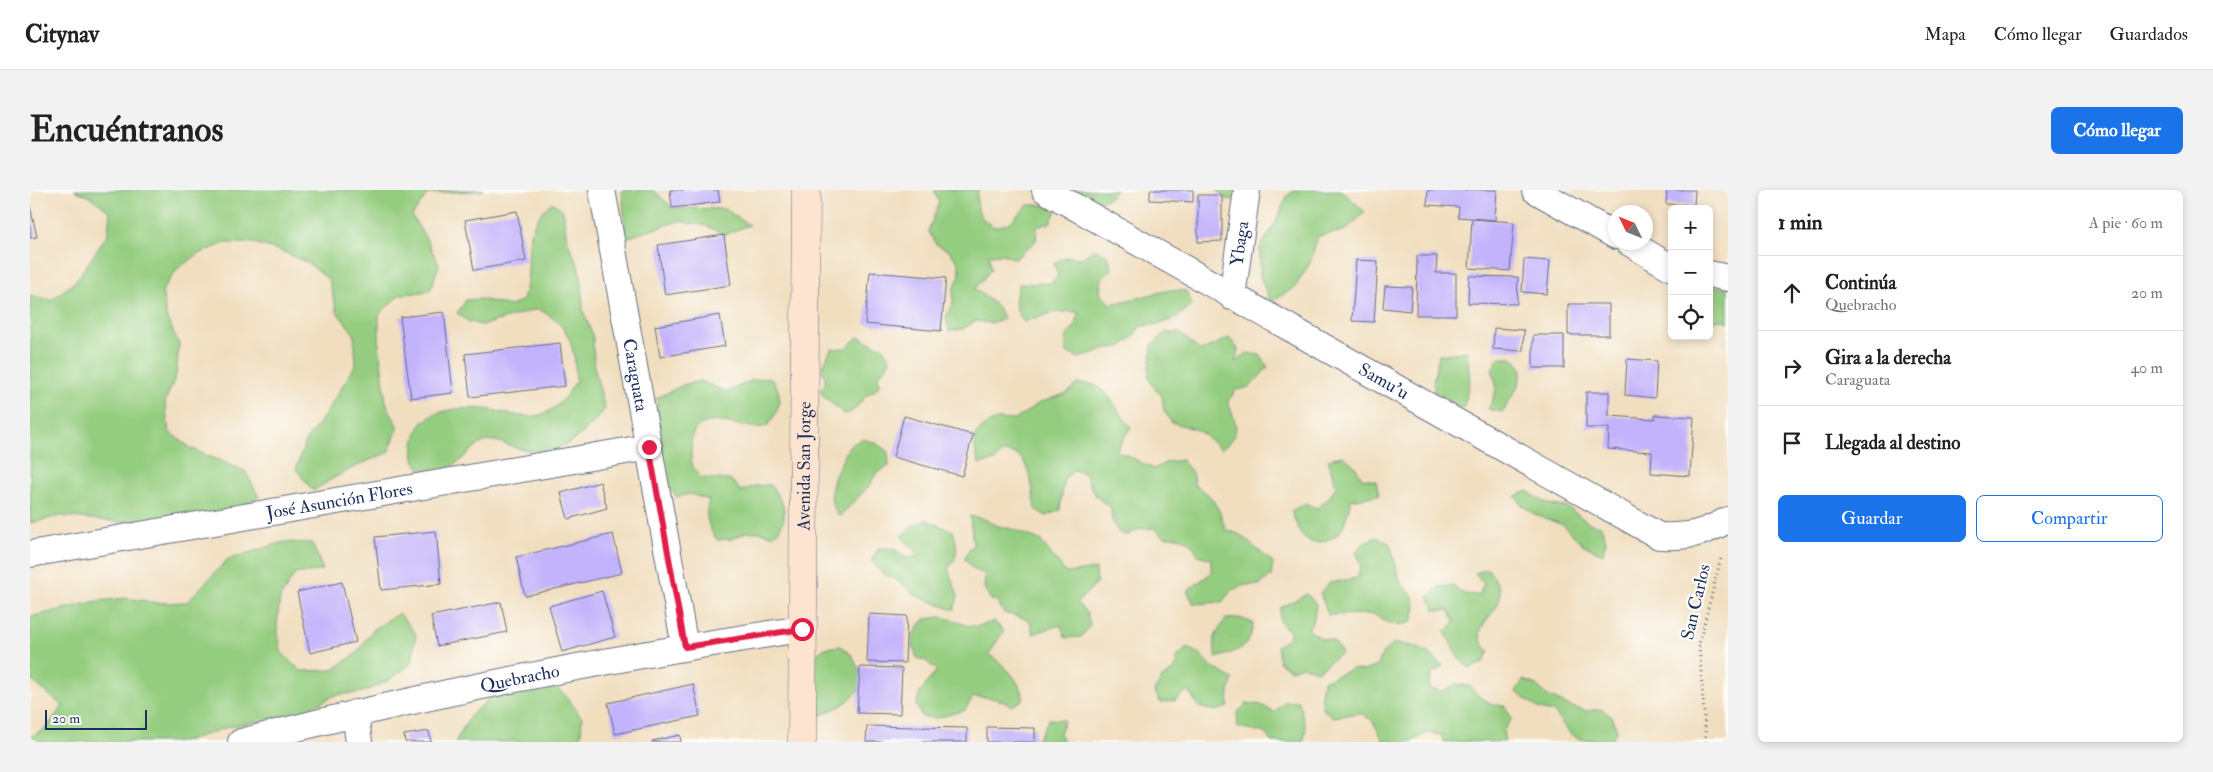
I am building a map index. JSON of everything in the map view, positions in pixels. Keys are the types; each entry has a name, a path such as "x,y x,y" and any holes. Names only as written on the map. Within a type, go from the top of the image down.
{"street":[{"name":"Caraguata","path":"602,190 685,647"},
{"name":"Avenida San Jorge","path":"802,742 806,190"},
{"name":"Samu'u","path":"1044,190 1659,536 1686,537 1705,532 1728,520"},
{"name":"Ybaga","path":"1232,297 1247,190"},
{"path":"1535,190 1608,231"},
{"path":"1642,250 1668,266"},
{"path":"1713,275 1728,278"},
{"name":"José Asunción Flores","path":"30,554 649,447"},
{"name":"Quebracho","path":"241,742 355,712 685,647 802,629"},
{"path":"355,712 359,742"}],"path":[{"name":"San Carlos","path":"1706,742 1699,644 1721,557"}],"green space":[{"path":"75,190 484,190 427,194 412,216 427,240 439,265 430,291 399,295 379,315 379,345 386,402 398,428 388,453 349,470 313,491 296,469 306,440 325,415 356,364 354,334 337,312 329,280 308,263 281,251 254,243 226,243 200,253 177,269 162,291 167,319 179,344 176,375 165,402 169,432 192,449 245,471 259,497 235,511 180,520 119,522 60,516 30,523 30,295 51,300 76,281 108,234 110,212 92,198"},
{"path":"622,190 653,190 673,208 725,209 749,225 724,235 707,226 679,221 626,238"},
{"path":"934,190 980,190 977,193 977,205 980,213 994,227 1008,224 1028,205 1043,205 1056,211 1050,223 1037,227 1036,241 1015,259 1003,254 989,255 991,269 975,289 997,306 1004,319 990,323 976,321 963,329 949,331 946,317 953,304 953,290 960,275 958,262 949,251 936,244 928,231 939,203"},
{"path":"1070,190 1116,190 1109,198 1072,213"},
{"path":"1217,190 1242,190 1233,200 1226,199"},
{"path":"1295,190 1341,190 1365,212 1345,231 1318,236 1310,263 1295,287 1271,302 1260,277 1260,248 1276,222 1287,196"},
{"path":"552,202 563,210 567,240 578,265 582,282 583,310 593,337 594,366 605,409 577,437 557,448 545,451 532,451 495,441 488,441 478,445 448,469 437,473 425,474 414,459 414,446 418,430 431,416 451,410 473,408 518,416 540,415 552,410 565,397 576,381 574,357 569,338 558,322 538,309 483,325 469,322 457,313 466,300 480,299 511,306 523,300 527,286 530,237 534,225"},
{"path":"1094,249 1108,255 1112,269 1101,280 1100,294 1111,304 1170,290 1186,291 1192,304 1181,314 1169,321 1155,325 1140,326 1133,337 1121,347 1107,348 1079,358 1066,352 1066,337 1075,326 1078,312 1051,314 1024,322 1016,308 1017,290 1019,284 1050,283 1058,277 1054,263 1066,257 1082,258"},
{"path":"1713,286 1728,288 1728,323 1725,320 1713,321"},
{"path":"1165,333 1180,333 1200,351 1229,338 1238,349 1236,362 1247,353 1260,355 1268,367 1250,387 1236,390 1228,401 1236,428 1233,438 1221,449 1198,430 1171,422 1164,410 1162,396 1151,383 1148,372 1152,345"},
{"path":"858,337 882,347 890,359 887,366 878,376 880,384 875,390 865,397 854,410 844,414 822,394 820,390 825,384 825,376 821,370 831,349 846,348"},
{"path":"1467,351 1470,380 1464,407 1437,409 1433,381 1439,355"},
{"path":"1498,358 1514,358 1522,369 1519,384 1503,412 1488,409 1496,390 1492,370"},
{"path":"770,377 778,390 779,402 775,414 767,426 753,427 722,422 704,423 697,427 692,435 691,461 701,478 731,480 741,491 755,486 770,485 782,504 784,510 783,523 774,536 761,532 746,532 732,539 717,540 708,521 709,500 690,494 677,497 668,487 661,459 657,398 683,385 700,381 727,392 752,380"},
{"path":"1077,384 1092,384 1100,388 1110,398 1131,427 1116,451 1154,469 1167,462 1182,460 1192,472 1195,486 1208,495 1216,504 1226,530 1239,534 1273,563 1271,576 1259,585 1245,585 1232,590 1222,602 1194,604 1187,591 1211,573 1211,559 1198,555 1192,545 1185,539 1165,537 1154,528 1140,529 1127,535 1119,533 1112,521 1111,507 1094,494 1086,474 1074,470 1064,479 1060,510 1046,516 1035,509 1028,471 1017,455 1004,452 994,461 979,464 975,450 975,436 985,425 999,419 1015,420 1039,403 1067,393"},
{"path":"862,439 876,443 888,452 889,466 876,473 870,485 839,517 832,505 831,491 835,476 849,446"},
{"path":"1343,456 1355,466 1362,478 1376,481 1379,495 1351,500 1344,524 1337,535 1331,539 1313,543 1301,535 1291,511 1304,504 1317,508 1328,499 1336,487 1328,459"},
{"path":"1528,491 1540,500 1552,505 1567,507 1589,523 1601,526 1606,540 1603,554 1583,545 1563,525 1536,515 1524,507 1515,496"},
{"path":"970,516 984,519 998,526 1012,529 1040,540 1066,573 1096,569 1097,583 1077,603 1087,613 1090,626 1081,637 1066,638 1060,625 1033,634 1030,620 1004,613 996,600 991,600 984,588 985,574 973,569 964,558 973,545"},
{"path":"926,520 953,531 956,542 956,555 948,569 958,596 954,610 914,595 905,585 881,572 871,561 879,548 894,549 906,558 920,556 901,536 912,527"},
{"path":"1378,537 1390,544 1401,584 1412,594 1416,608 1412,622 1392,624 1383,621 1374,614 1328,615 1320,593 1329,583 1357,578 1361,565 1356,551 1366,541"},
{"path":"284,542 312,543 323,570 295,574 280,598 277,625 281,652 301,671 332,670 357,653 373,630 399,613 416,634 412,663 388,681 363,692 335,695 284,723 255,722 228,727 183,742 30,742 30,737 45,729 63,706 30,679 30,617 97,601 127,598 158,603 187,602 228,559"},
{"path":"1488,569 1498,584 1500,591 1499,602 1481,628 1482,643 1489,651 1483,663 1470,668 1459,659 1445,632 1455,622 1449,610 1435,610 1428,597 1438,587 1452,586 1464,594 1479,595 1484,583 1475,573"},
{"path":"1307,594 1316,604 1314,618 1308,629 1320,638 1333,641 1342,653 1317,671 1303,666 1291,670 1279,662 1277,646 1289,638 1290,632 1280,622 1280,608"},
{"path":"940,617 971,626 994,621 1004,631 989,654 1011,673 1024,699 1012,706 993,698 973,697 965,710 937,718 922,717 916,705 920,692 937,670 926,661 917,658 913,641 917,628 925,619"},
{"path":"1240,618 1253,623 1249,638 1242,647 1217,658 1214,642 1219,629 1226,619"},
{"path":"1394,644 1422,649 1443,667 1431,674 1429,689 1444,691 1456,684 1470,686 1485,700 1505,706 1512,719 1503,731 1505,742 1443,742 1442,735 1427,733 1410,742 1384,742 1372,720 1360,713 1333,717 1323,709 1321,694 1323,681 1353,669 1364,671 1378,665 1383,652"},
{"path":"840,646 851,654 864,679 849,700 826,713 809,719 812,658 825,648"},
{"path":"1187,648 1200,654 1209,665 1233,679 1229,692 1228,707 1214,711 1199,707 1188,690 1176,700 1161,703 1154,691 1162,678 1174,670 1177,657"},
{"path":"1523,680 1536,685 1546,695 1572,707 1586,711 1601,709 1612,717 1617,730 1612,739 1590,740 1577,738 1567,729 1554,712 1539,709 1516,692"},
{"path":"523,685 555,688 565,695 582,717 581,735 575,742 455,742 471,715 492,696"},
{"path":"1299,701 1306,730 1303,742 1271,742 1266,733 1238,727 1237,713 1247,703 1261,705 1274,712 1284,702"},
{"path":"1049,719 1064,720 1060,734 1063,742 1036,742"}],"building":[{"path":"670,190 718,190 720,202 672,208"},
{"path":"1150,190 1193,190 1193,202 1150,200"},
{"path":"1428,190 1497,190 1495,220 1458,217 1459,207 1427,205"},
{"path":"1667,190 1695,190 1694,205 1666,204"},
{"path":"1198,195 1222,195 1222,241 1198,242"},
{"path":"30,206 37,237 30,238"},
{"path":"517,211 526,261 474,270 465,220"},
{"path":"1472,219 1514,222 1510,271 1469,268"},
{"path":"724,235 731,285 665,295 658,245"},
{"path":"1417,256 1437,256 1436,273 1456,273 1456,315 1416,315"},
{"path":"1524,259 1550,261 1547,294 1522,292"},
{"path":"1356,260 1378,261 1374,322 1352,321"},
{"path":"870,272 946,278 941,331 865,324"},
{"path":"1469,276 1518,277 1517,304 1468,303"},
{"path":"1385,286 1412,287 1410,311 1383,308"},
{"path":"1568,304 1609,304 1609,335 1568,335"},
{"path":"444,312 453,393 411,398 400,317"},
{"path":"720,315 725,346 660,357 655,326"},
{"path":"1494,328 1524,330 1523,351 1493,349"},
{"path":"1533,335 1564,335 1564,368 1533,368"},
{"path":"560,343 565,386 470,397 465,354"},
{"path":"1627,359 1657,361 1655,398 1625,395"},
{"path":"1586,392 1609,392 1609,416 1655,419 1655,415 1694,417 1690,476 1651,473 1652,452 1608,449 1609,428 1586,428"},
{"path":"904,416 973,435 962,476 893,457"},
{"path":"600,482 607,508 568,519 561,493"},
{"path":"436,531 441,584 381,590 375,537"},
{"path":"613,534 622,573 525,596 516,557"},
{"path":"342,582 356,642 310,653 297,592"},
{"path":"602,591 615,637 562,652 549,606"},
{"path":"501,602 507,632 437,646 431,616"},
{"path":"869,614 907,616 905,663 867,662"},
{"path":"860,667 902,668 900,714 857,713"},
{"path":"693,684 700,716 615,734 608,703"},
{"path":"867,726 967,728 967,742 866,742"},
{"path":"987,727 1035,728 1035,742 987,742"},
{"path":"429,731 431,742 405,742 404,735"},
{"path":"680,735 681,742 652,742 652,741"}],"route":[{"path":"649,447 685,647 802,629"}]}
